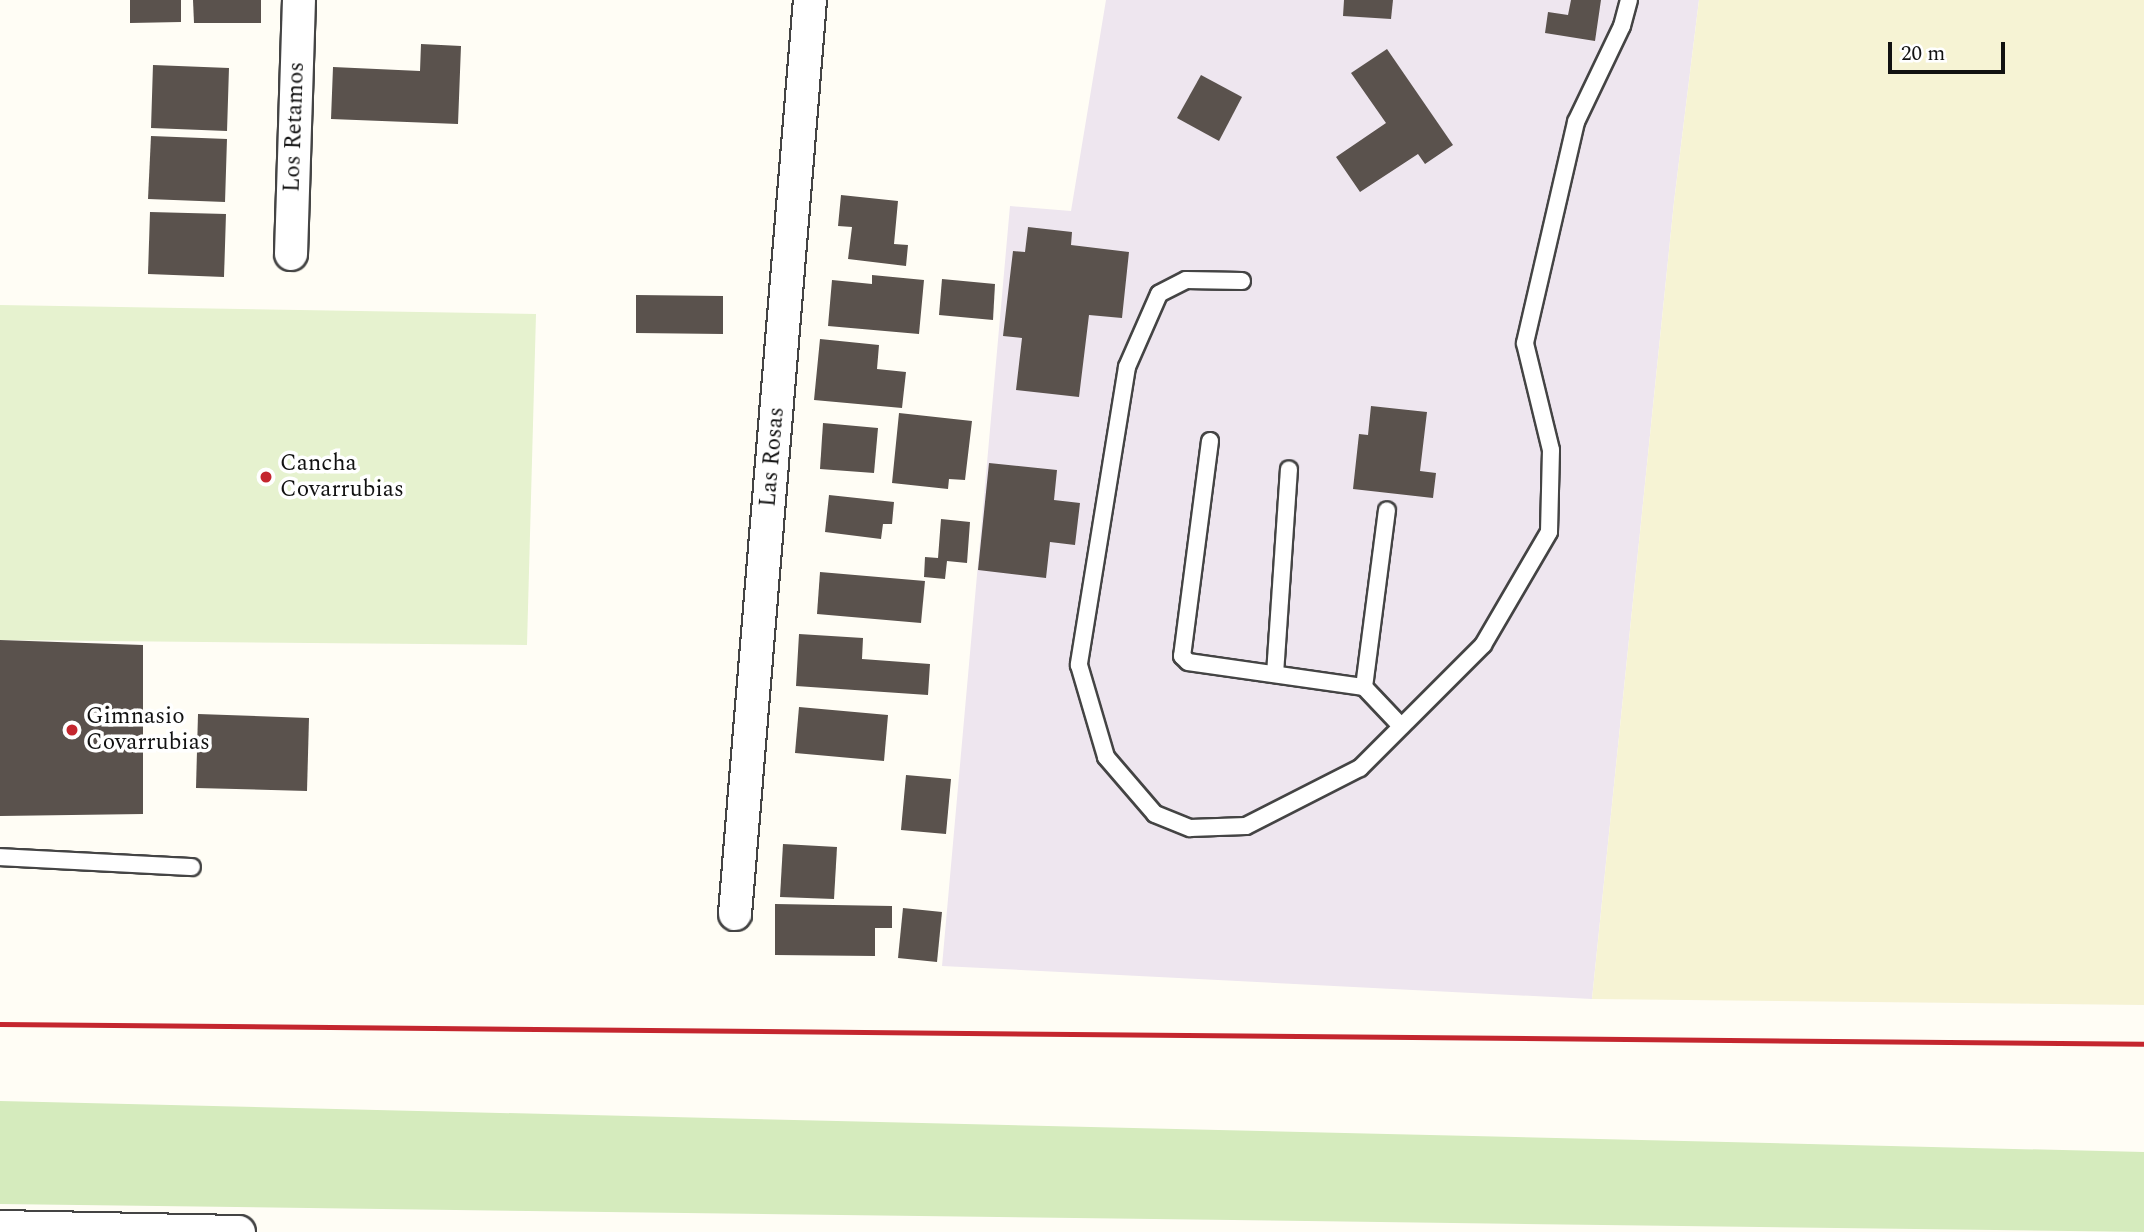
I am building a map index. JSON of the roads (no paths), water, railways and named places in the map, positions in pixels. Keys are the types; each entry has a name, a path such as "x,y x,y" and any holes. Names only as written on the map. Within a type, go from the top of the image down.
{"street":[{"name":"Los Retamos","path":"291,254 299,0"},
{"name":"Las Rosas","path":"735,914 810,0"},
{"path":"0,1227 239,1232"}],"lane":[{"path":"1242,281 1186,280 1159,294 1127,367 1079,666 1106,757 1155,814 1190,828 1246,826 1360,768 1483,645 1549,532 1550,450 1525,343 1576,122 1622,26 1629,0"},
{"path":"1210,441 1182,656 1188,662 1364,687 1401,726"},
{"path":"1275,674 1289,469"},
{"path":"1364,687 1387,510"},
{"path":"0,857 192,867"}],"railway":[{"path":"0,1024 2144,1044"}],"place":[{"name":"Cancha Covarrubias","path":"266,477"},
{"name":"Gimnasio Covarrubias","path":"72,730"}]}
